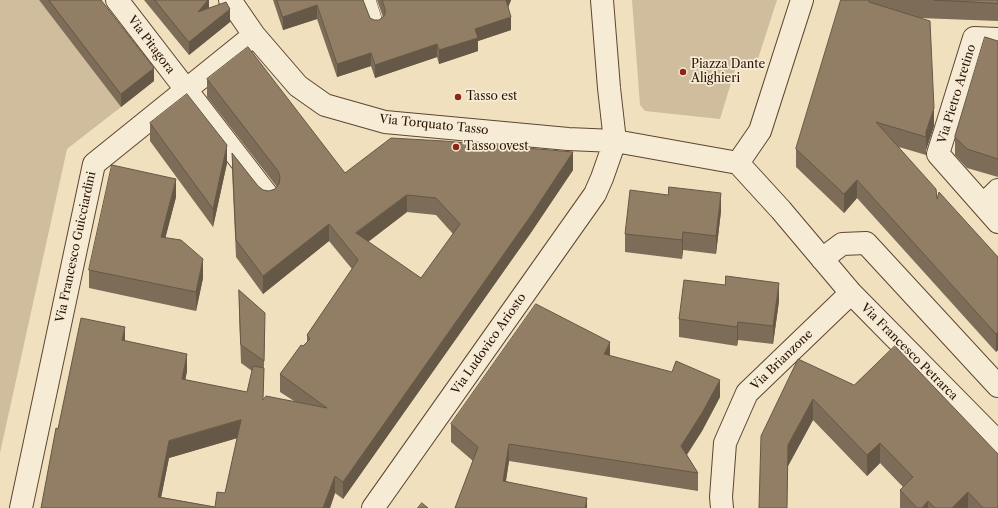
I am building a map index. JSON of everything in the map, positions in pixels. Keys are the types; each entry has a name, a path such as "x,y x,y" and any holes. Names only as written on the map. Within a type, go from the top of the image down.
{"street":[{"name":"Via Pitagora","path":"117,0 268,196"},
{"name":"Via Torquato Tasso","path":"230,0 254,35 298,86 325,106 385,122 568,139 615,141 742,168"},
{"path":"602,0 615,141"},
{"path":"742,168 760,131 802,0"},
{"name":"Via Francesco Guicciardini","path":"20,508 94,164 254,35"},
{"name":"Via Pietro Aretino","path":"998,39 974,38 938,154 990,197 998,222"},
{"name":"Via Ludovico Ariosto","path":"373,508 595,194 615,141"},
{"name":"Via Francesco Petrarca","path":"742,168 781,210 850,293 994,431"},
{"path":"822,259 842,244 866,243 998,386"},
{"name":"Via Brianzone","path":"722,508 721,497 725,443 748,394 850,293"}],"lane":[{"path":"368,0 376,25"}],"shaded area":[{"path":"0,0 39,0 121,107 67,149 0,453"},
{"path":"632,0 777,0 756,65 738,60 720,119 645,111 640,105"}],"building":[{"path":"49,0 101,0 154,68 121,94"},
{"path":"155,0 208,0 198,12 226,2 230,9 189,42"},
{"path":"277,0 363,0 370,18 379,20 385,14 382,0 506,0 511,17 475,29 478,38 439,50 437,44 375,65 371,53 337,64 317,5 283,17"},
{"path":"841,0 869,0 869,2 930,21 934,108 926,132 926,137 876,122 936,189 937,199 939,192 998,257 998,332 996,334 857,180 844,194 796,149"},
{"path":"934,0 998,0 998,3"},
{"path":"985,37 998,41 998,159 967,149 955,137"},
{"path":"248,47 345,173 391,138 573,152 530,217 343,482 335,476 323,508 41,508 56,428 58,429 81,318 125,327 122,340 187,354 182,379 247,392 253,366 264,368 263,400 266,396 327,408 280,374 301,345 303,346 310,339 307,335 358,260 329,224 263,276 236,240 232,153 258,186 263,190 269,191 275,189 279,184 280,177 278,171 207,79","holes":["407,195 436,198 460,224 421,278 356,233","241,420 225,493 217,492 215,507 158,497 169,441"]},
{"path":"187,94 227,145 213,209 150,123"},
{"path":"112,165 176,179 161,237 181,240 203,259 196,292 89,270"},
{"path":"669,187 721,193 716,236 683,232 682,240 625,234 630,190 668,195"},
{"path":"726,276 779,283 773,326 738,322 737,327 679,319 684,280 725,285"},
{"path":"239,290 265,313 264,361 241,345"},
{"path":"536,304 610,342 604,354 672,372 676,361 720,380 702,413 681,446 698,473 509,444 503,481 587,498 585,508 455,508 478,447 451,424"},
{"path":"895,346 998,454 998,508 983,508 968,492 952,508 935,508 928,501 922,508 917,508 900,490 913,477 880,443 867,455 813,399 788,445 787,508 759,508 761,436 798,359 854,385"},
{"path":"422,503 428,508 418,508"}],"place":[{"name":"Piazza Dante Alighieri","path":"683,72"},
{"name":"Tasso est","path":"458,97"},
{"name":"Tasso ovest","path":"456,147"}]}
